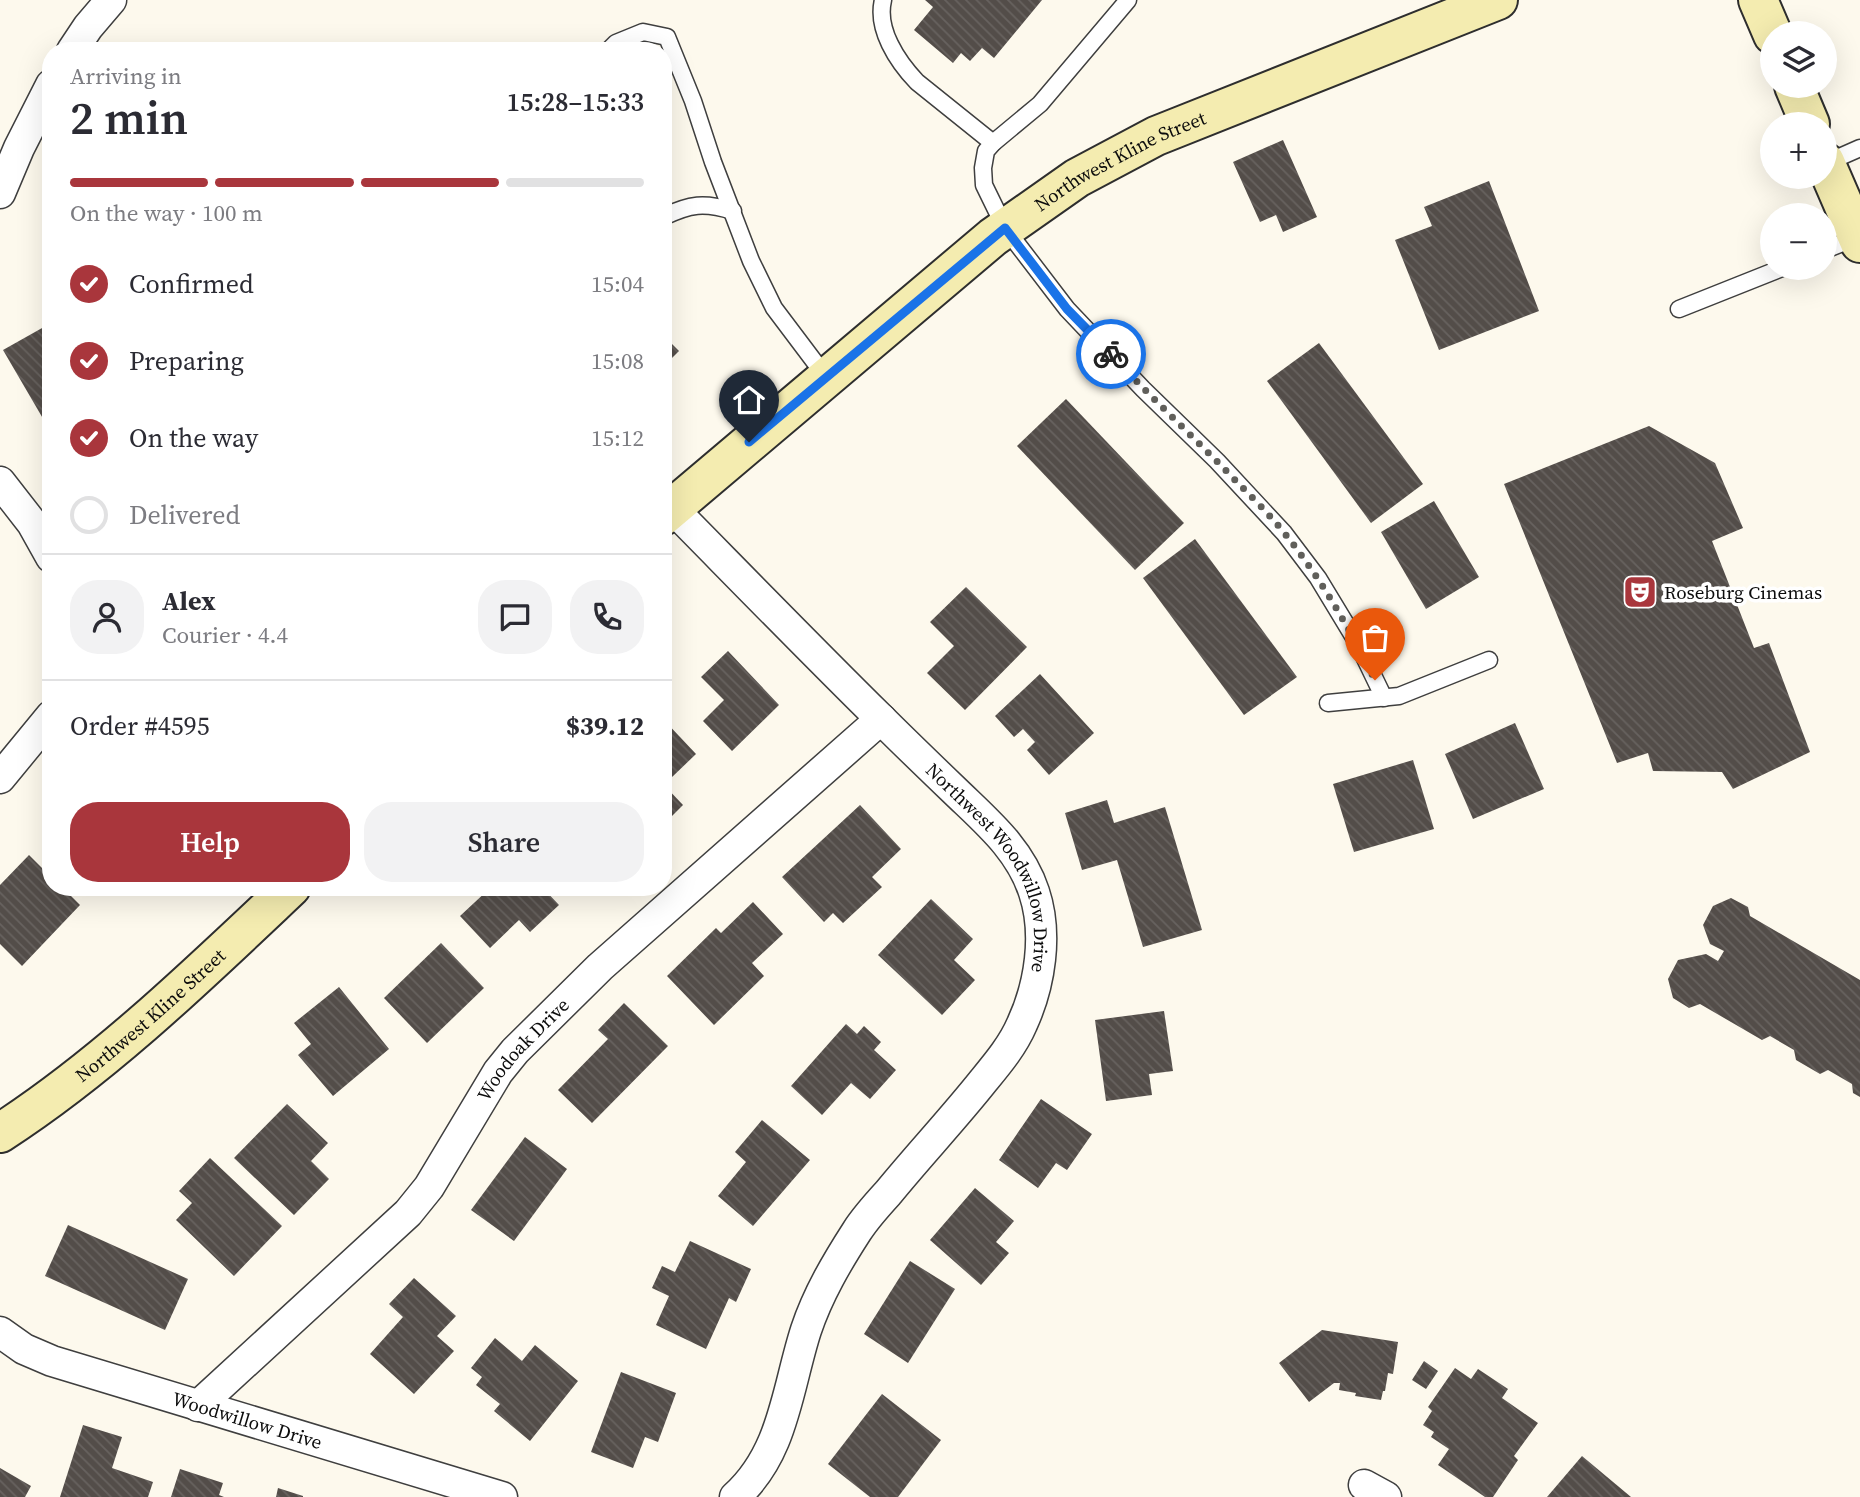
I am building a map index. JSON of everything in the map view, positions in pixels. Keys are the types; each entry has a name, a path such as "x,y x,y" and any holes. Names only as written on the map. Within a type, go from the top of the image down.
{"street":[{"path":"78,42 111,0"},
{"name":"Northwest Kline Street","path":"672,509 1005,228 1077,178 1156,136 1498,0"},
{"path":"1758,0 1767,21"},
{"path":"0,193 42,103"},
{"path":"1833,189 1847,244"},
{"path":"0,482 32,523 42,541"},
{"name":"Northwest Woodwillow Drive","path":"672,516 1001,835 1020,859 1034,892 1040,920 1037,977 1021,1028 1003,1056 863,1223 842,1255 824,1286 807,1326 776,1440 762,1466 735,1497"},
{"name":"Woodoak Drive","path":"198,1406 408,1213 429,1187 498,1072 515,1051 600,967 881,719"},
{"path":"0,778 42,727"},
{"name":"Northwest Kline Street","path":"0,1133 103,1056 228,947 282,896"},
{"name":"Woodwillow Drive","path":"0,1332 24,1349 52,1361 502,1497"}],"lane":[{"path":"883,0 882,23 908,73 993,143"},
{"path":"1128,0 1040,104 993,143 986,152 984,185 1005,228 1079,323 1284,533 1318,578 1358,644 1384,698"},
{"path":"618,42 643,32 667,37 669,42"},
{"path":"672,49 751,261 774,308 827,377"},
{"path":"1837,157 1860,148"},
{"path":"672,213 701,204 733,211"},
{"path":"1679,310 1760,277"},
{"path":"1328,703 1399,696 1489,660"}],"building":[{"path":"925,0 1042,0 994,58 982,48 970,61 961,53 953,63 914,30 933,7"},
{"path":"1283,140 1317,217 1283,232 1276,215 1260,222 1233,162"},
{"path":"1489,181 1539,311 1439,350 1395,240 1432,226 1424,207"},
{"path":"42,328 42,417 3,350"},
{"path":"1319,343 1423,484 1371,523 1267,381"},
{"path":"672,344 679,351 672,358"},
{"path":"1066,399 1184,523 1135,570 1017,446"},
{"name":"Roseburg Cinemas","path":"1649,426 1715,463 1743,528 1712,541 1754,648 1769,643 1810,752 1733,789 1722,772 1653,771 1648,753 1617,763 1504,484"},
{"path":"1434,501 1479,577 1426,609 1381,532"},
{"path":"1195,539 1297,677 1244,715 1143,578"},
{"path":"966,587 1027,647 965,710 927,673 954,646 930,622"},
{"path":"728,651 779,705 732,751 703,721 724,700 701,677"},
{"path":"1040,674 1094,733 1049,775 1027,750 1035,742 1023,729 1014,737 995,716"},
{"path":"1515,723 1544,789 1473,819 1445,754"},
{"path":"672,729 696,754 672,777"},
{"path":"1413,760 1434,829 1354,852 1333,784"},
{"path":"672,793 683,805 672,816"},
{"path":"1107,800 1114,823 1165,807 1202,930 1143,947 1117,860 1082,870 1065,813"},
{"path":"860,805 901,849 872,877 882,887 843,923 833,913 824,922 782,877"},
{"path":"29,855 42,868 42,896 71,896 80,905 22,966 0,944 0,885"},
{"path":"481,896 550,896 559,905 530,932 519,920 490,948 460,916"},
{"path":"1731,898 1748,907 1750,916 1860,980 1860,1097 1853,1093 1852,1084 1828,1070 1820,1074 1796,1060 1794,1050 1770,1036 1762,1040 1700,1004 1689,1008 1673,998 1668,979 1678,960 1706,954 1718,961 1724,951 1710,944 1703,925 1713,906"},
{"path":"931,899 973,939 954,960 975,980 942,1015 878,955"},
{"path":"753,902 783,934 752,963 764,976 714,1025 667,976 716,928 721,933"},
{"path":"441,943 484,988 427,1043 384,998"},
{"path":"339,987 389,1049 333,1096 298,1055 311,1044 294,1023"},
{"path":"624,1003 668,1046 592,1123 558,1090 608,1039 598,1030"},
{"path":"1164,1011 1173,1071 1149,1074 1152,1095 1106,1101 1095,1020"},
{"path":"846,1024 857,1034 864,1026 881,1042 874,1050 896,1070 870,1099 851,1083 822,1115 791,1086"},
{"path":"1041,1099 1092,1134 1067,1170 1056,1163 1038,1188 999,1160"},
{"path":"287,1104 328,1143 311,1161 329,1179 294,1215 234,1158"},
{"path":"762,1120 810,1160 753,1226 718,1196 746,1162 735,1152"},
{"path":"525,1137 567,1169 514,1241 471,1210"},
{"path":"210,1158 282,1226 234,1276 176,1220 192,1203 179,1191"},
{"path":"975,1188 1014,1221 996,1242 1009,1253 981,1285 930,1240"},
{"path":"68,1225 188,1279 165,1330 45,1276"},
{"path":"690,1241 751,1269 736,1302 729,1298 706,1349 656,1325 669,1296 652,1288 662,1266 675,1272"},
{"path":"910,1261 955,1289 908,1363 864,1334"},
{"path":"414,1278 456,1316 437,1336 454,1351 414,1394 370,1354 403,1317 389,1304"},
{"path":"1322,1330 1398,1342 1393,1374 1388,1373 1381,1400 1355,1396 1356,1393 1339,1390 1340,1383 1334,1383 1309,1402 1279,1363"},
{"path":"495,1338 522,1361 535,1345 578,1381 530,1441 494,1411 500,1404 476,1385 482,1377 471,1368"},
{"path":"1424,1361 1438,1371 1426,1389 1412,1380"},
{"path":"1455,1368 1471,1379 1478,1369 1508,1389 1502,1398 1538,1423 1514,1456 1518,1460 1493,1497 1485,1497 1438,1465 1449,1449 1431,1437 1434,1432 1423,1425 1432,1411 1428,1407"},
{"path":"621,1372 676,1393 658,1442 645,1437 633,1468 591,1452"},
{"path":"882,1394 941,1440 898,1497 870,1497 828,1464"},
{"path":"83,1425 122,1437 112,1468 153,1482 148,1497 60,1497"},
{"path":"1582,1456 1631,1497 1547,1497"},
{"path":"0,1468 31,1486 25,1497 0,1497"},
{"path":"180,1469 223,1483 219,1495 224,1497 171,1497"},
{"path":"278,1488 303,1496 303,1497 276,1497"}],"way so far":[{"path":"1111,354 1284,533 1318,578 1358,644 1375,680"}],"place":[{"name":"Roseburg Cinemas","path":"1640,592"}],"route":[{"path":"749,442 1005,228 1067,309 1111,354"}]}
